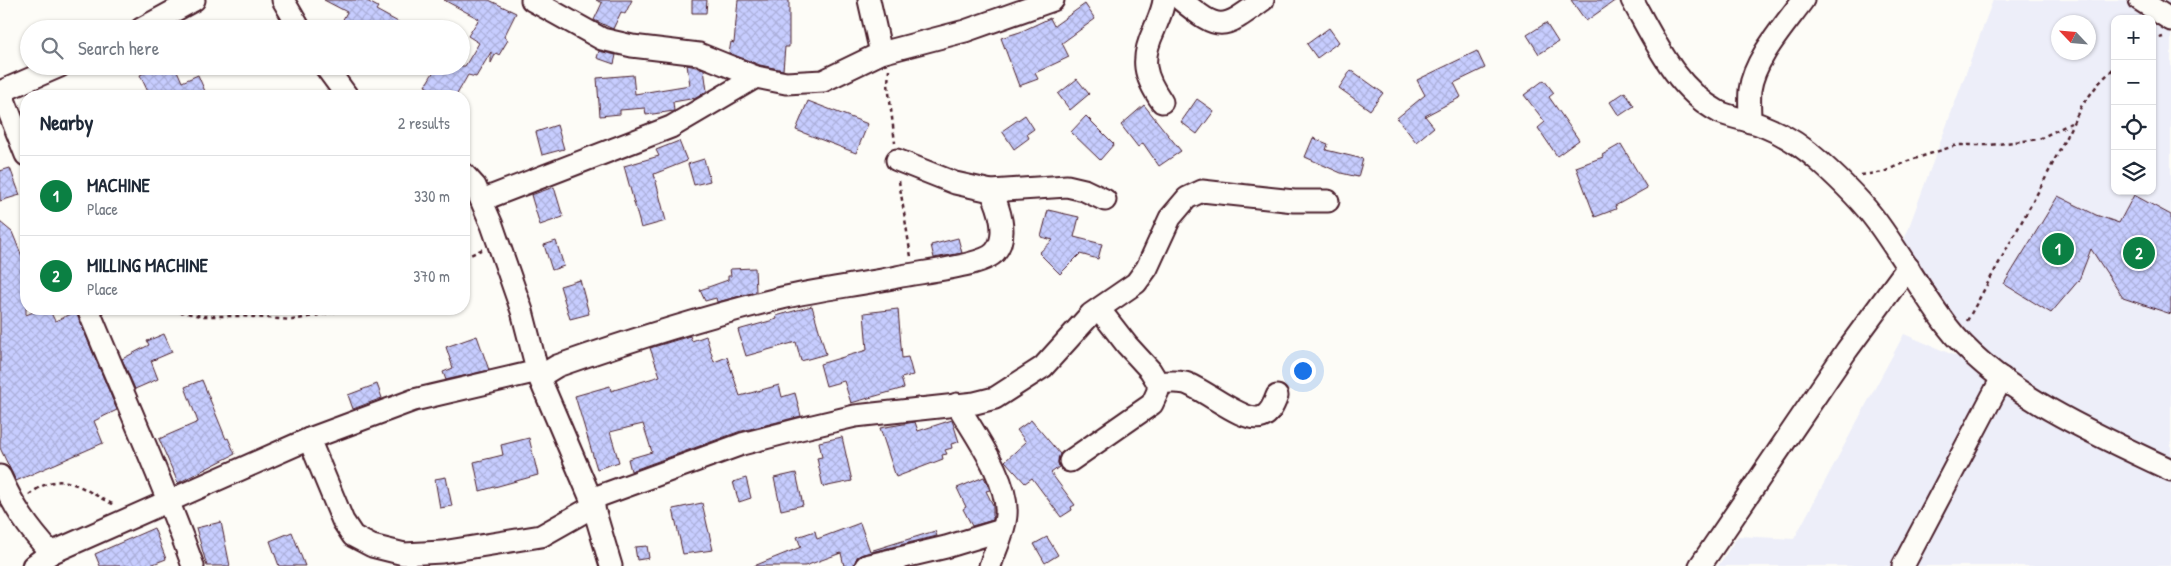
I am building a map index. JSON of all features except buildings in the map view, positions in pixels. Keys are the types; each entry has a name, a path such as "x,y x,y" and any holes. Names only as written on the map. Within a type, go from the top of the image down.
{"street":[{"path":"156,20 190,0"},
{"path":"283,0 295,20"},
{"path":"532,0 602,39 632,46 699,54 756,77 786,84 823,81 881,53 965,31 1053,0"},
{"path":"869,0 881,53"},
{"path":"1162,102 1146,74 1145,65 1151,36 1164,0"},
{"path":"1180,0 1215,24 1225,25 1262,0"},
{"path":"1632,0 1659,50 1679,78 1700,98 1720,112 1750,122 1792,142 1818,160 1834,176 1876,220 1947,327 1976,358 2002,378 2050,409 2171,470"},
{"path":"1750,122 1750,90 1754,74 1765,52 1803,0"},
{"path":"2140,0 2171,20"},
{"path":"20,140 0,92 39,75"},
{"path":"332,75 343,90"},
{"path":"482,200 671,127 756,77"},
{"path":"897,160 956,183 991,191 1067,186 1084,190 1105,200"},
{"path":"470,181 482,200 522,311 538,374 593,502 611,566"},
{"path":"33,566 51,553 136,514 309,439 414,400 538,374 557,366 705,318 784,298 951,268 981,260 995,252 1002,235 997,203 991,191"},
{"path":"309,439 343,521 353,536 372,546 404,554 442,552 542,536 593,502 734,447 855,416 975,403 995,398 1043,367 1091,314 1136,283 1147,268 1170,218 1187,198 1202,191 1294,201 1328,201"},
{"path":"1700,566 1847,350 1908,268"},
{"path":"1070,461 1152,404 1158,392 1158,383 1150,370 1126,345 1099,309"},
{"path":"91,315 117,380 170,500 193,566"},
{"path":"1903,566 2002,378"},
{"path":"1158,383 1172,381 1186,384 1215,397 1230,409 1249,418 1264,416 1271,409 1277,396"},
{"path":"957,404 1002,484 1006,500 1006,517 990,566"},
{"path":"0,476 14,507 28,529 51,553"},
{"path":"866,566 946,547 1002,530"}],"path":[{"path":"1958,338 2043,182 2073,122 2098,84 2111,71"},
{"path":"1834,176 1884,172 1905,162 1957,145 1990,145 2039,139 2073,122"},
{"path":"197,315 292,320 319,315"},
{"path":"14,507 41,484 55,480 68,481 136,514"}],"shaded area":[{"path":"1993,0 2171,0 2171,566 1718,566 1738,536 1794,539 1904,334 1965,360 1900,251"}],"place":[{"name":"MACHINE","path":"2058,249"},
{"name":"MILLING MACHINE","path":"2139,253"}]}
